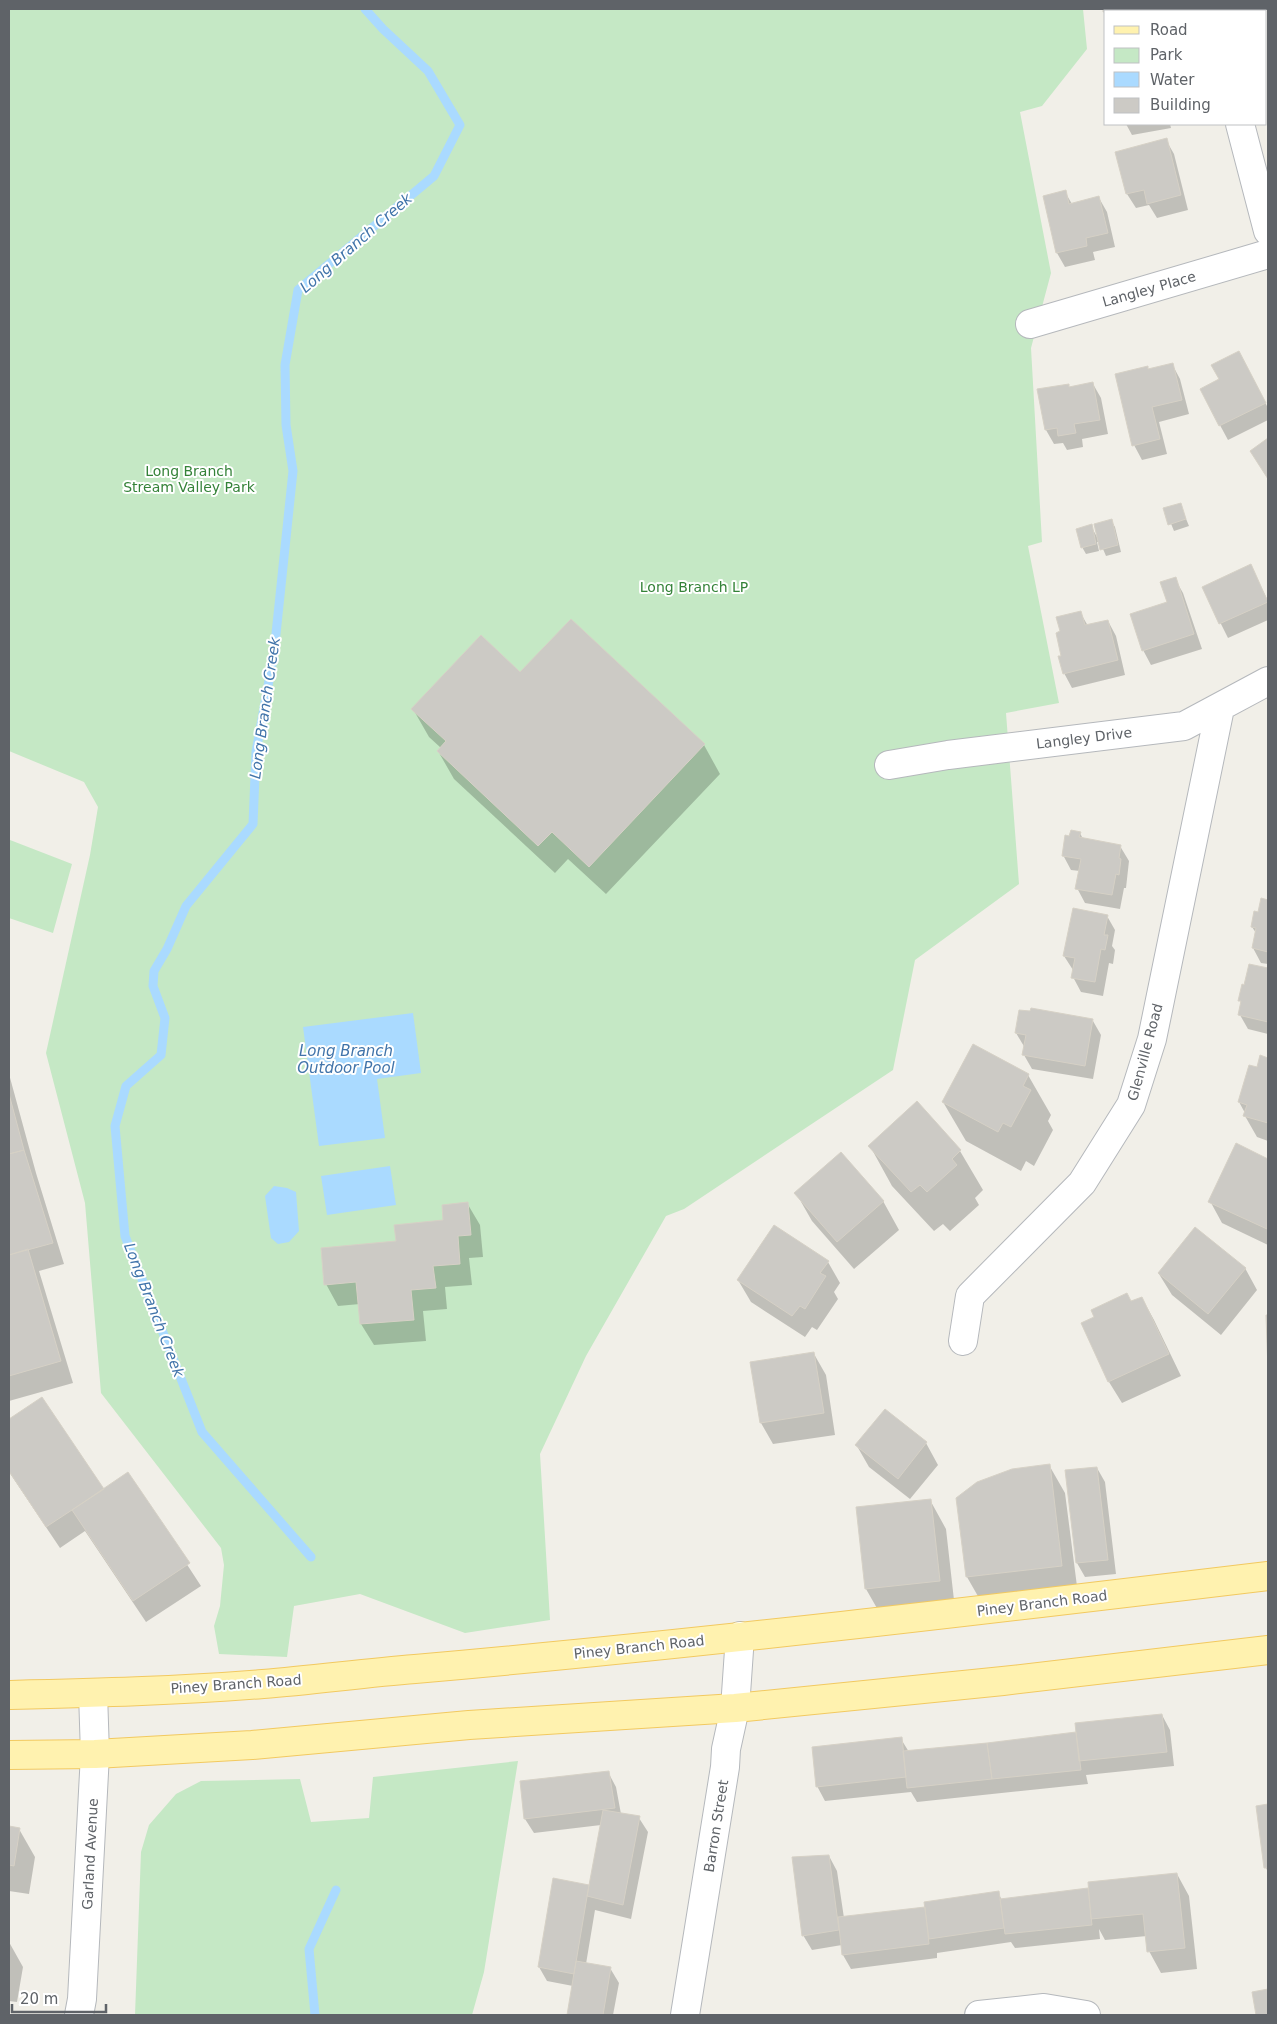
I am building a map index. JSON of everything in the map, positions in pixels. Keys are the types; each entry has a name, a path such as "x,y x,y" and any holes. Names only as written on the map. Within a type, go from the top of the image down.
{"main road":[{"name":"Piney Branch Road","path":"9,1695 93,1693 262,1684 414,1668 490,1663 892,1620 1268,1576"},
{"path":"9,1755 95,1754 252,1745 469,1725 735,1708 1003,1682 1268,1650"}],"street":[{"path":"1240,125 1268,231"},
{"name":"Langley Place","path":"1030,324 1268,254"},
{"name":"Langley Drive","path":"890,765 948,755 1184,726 1268,681"},
{"name":"Glenville Road","path":"963,1341 970,1296 1082,1184 1131,1106 1152,1039 1220,708"},
{"name":"Barron Street","path":"685,2015 725,1767 726,1749 735,1708 740,1636"},
{"name":"Garland Avenue","path":"79,2015 82,1999 95,1754 93,1693"},
{"path":"980,2015 1044,2008 1086,2015"}],"green space":[{"name":"Long Branch LP","path":"9,9 1083,9 1087,49 1042,106 1020,112 1051,273 1031,348 1042,542 1028,546 1059,703 1006,713 1019,884 915,960 893,1070 684,1209 666,1216 586,1356 540,1454 550,1620 465,1633 360,1594 294,1606 287,1657 219,1654 214,1626 220,1606 224,1565 221,1548 101,1393 85,1203 46,1053 90,855 98,807 84,782 9,751"},
{"path":"10,840 72,864 53,933 9,918"},
{"path":"518,1761 484,1972 472,2015 135,2015 141,1852 149,1825 176,1794 201,1781 300,1779 311,1822 369,1818 373,1777"}],"water":[{"name":"Long Branch Outdoor Pool","path":"413,1013 421,1073 377,1079 385,1138 319,1146 303,1027"},
{"path":"390,1166 396,1205 327,1215 321,1176"},
{"path":"274,1186 296,1192 299,1231 289,1242 278,1244 271,1238 265,1196"}],"building":[{"path":"1103,9 1152,9 1104,10 1103,12"},
{"path":"1167,138 1181,195 1147,204 1144,190 1126,194 1115,152"},
{"path":"1066,190 1069,204 1099,196 1108,233 1086,238 1087,246 1056,253 1043,196"},
{"path":"1239,351 1266,403 1219,426 1200,389 1219,379 1211,365"},
{"path":"1173,363 1182,400 1152,407 1160,439 1132,446 1115,374 1148,366 1148,369"},
{"path":"1093,382 1100,420 1074,424 1076,433 1058,436 1057,428 1045,430 1037,389 1069,384 1069,387"},
{"path":"1268,438 1268,479 1250,451"},
{"path":"1181,503 1186,519 1168,525 1163,508"},
{"path":"1112,519 1118,545 1100,550 1094,524"},
{"path":"1092,524 1096,544 1081,548 1076,529"},
{"path":"1251,564 1268,602 1219,624 1202,587"},
{"path":"1176,577 1194,634 1142,651 1130,614 1167,602 1160,582"},
{"path":"1081,611 1085,625 1108,620 1118,660 1063,674 1058,656 1061,656 1056,633 1060,631 1056,617"},
{"path":"571,619 705,744 589,867 552,832 538,846 437,751 446,741 411,709 481,635 520,672"},
{"path":"1071,830 1081,832 1079,837 1121,845 1119,875 1116,874 1112,895 1075,889 1081,859 1062,856 1065,835 1069,836"},
{"path":"1261,898 1268,900 1268,952 1252,948 1256,928 1251,927 1254,911 1258,912"},
{"path":"1073,908 1108,915 1104,935 1108,935 1105,950 1101,949 1095,982 1071,978 1075,958 1063,956"},
{"path":"1249,964 1268,968 1268,1022 1238,1015 1241,1001 1238,1001"},
{"path":"1031,1008 1093,1019 1085,1066 1022,1055 1026,1035 1015,1033 1019,1010 1030,1011"},
{"path":"973,1044 1029,1074 1023,1086 1031,1090 1011,1127 1003,1123 998,1132 942,1102"},
{"path":"1260,1055 1268,1058 1268,1123 1243,1116 1247,1105 1238,1102 1249,1065 1257,1067"},
{"path":"9,1094 24,1150 9,1154"},
{"path":"917,1101 961,1150 952,1159 957,1165 927,1192 920,1185 911,1192 868,1146"},
{"path":"1236,1143 1268,1159 1267,1229 1208,1202"},
{"path":"24,1150 53,1243 9,1255 9,1154"},
{"path":"841,1152 884,1201 837,1242 794,1193"},
{"path":"468,1202 471,1235 458,1236 460,1264 433,1266 436,1288 411,1290 414,1320 360,1324 356,1282 324,1285 321,1248 396,1241 394,1225 443,1220 442,1205"},
{"path":"774,1225 829,1261 820,1273 826,1276 805,1309 800,1306 792,1316 737,1280"},
{"path":"1195,1227 1246,1268 1208,1314 1158,1273"},
{"path":"28,1249 61,1361 9,1376 9,1255"},
{"path":"1127,1293 1131,1301 1142,1297 1169,1354 1108,1382 1081,1323 1094,1317 1091,1310"},
{"path":"1266,1315 1268,1315 1268,1370"},
{"path":"814,1352 824,1413 760,1423 750,1362"},
{"path":"42,1397 104,1489 46,1527 9,1471 9,1419"},
{"path":"885,1409 927,1442 898,1479 855,1445"},
{"path":"1050,1464 1062,1566 966,1577 956,1498 977,1482 1012,1469"},
{"path":"1097,1467 1108,1560 1076,1563 1065,1470"},
{"path":"128,1472 190,1563 133,1601 72,1510"},
{"path":"931,1499 940,1581 865,1589 856,1507"},
{"path":"1162,1714 1167,1752 1079,1761 1075,1723"},
{"path":"1076,1732 1081,1770 992,1779 987,1743"},
{"path":"902,1737 906,1777 816,1787 812,1747"},
{"path":"987,1743 992,1779 907,1788 903,1751"},
{"path":"609,1771 615,1808 524,1819 520,1781"},
{"path":"1268,1804 1268,1868 1264,1868 1256,1806"},
{"path":"603,1810 640,1816 623,1905 587,1896"},
{"path":"9,1826 20,1828 14,1866 9,1865"},
{"path":"829,1855 839,1930 802,1936 792,1857"},
{"path":"1177,1873 1185,1948 1147,1952 1143,1914 1091,1919 1088,1882"},
{"path":"553,1878 589,1885 574,1974 538,1967"},
{"path":"1088,1888 1092,1925 1005,1934 1000,1899"},
{"path":"999,1891 1004,1928 929,1939 924,1902"},
{"path":"925,1907 929,1944 842,1955 838,1917"},
{"path":"576,1961 611,1967 603,2015 567,2015"},
{"path":"1268,1989 1268,2015 1256,2015 1252,1992"}],"waterway":[{"name":"Long Branch Creek","path":"311,1557 202,1432 125,1236 115,1126 126,1086 161,1055 165,1018 153,986 154,971 167,949 186,906 253,824 256,752 274,653 293,471 286,425 285,365 298,290 434,176 460,125 428,71 383,29 365,9"},
{"name":"Long Branch Creek","path":"315,2015 309,1949 336,1890"}],"park label":[{"name":"Long Branch Stream Valley Park","path":"189,480"}]}
